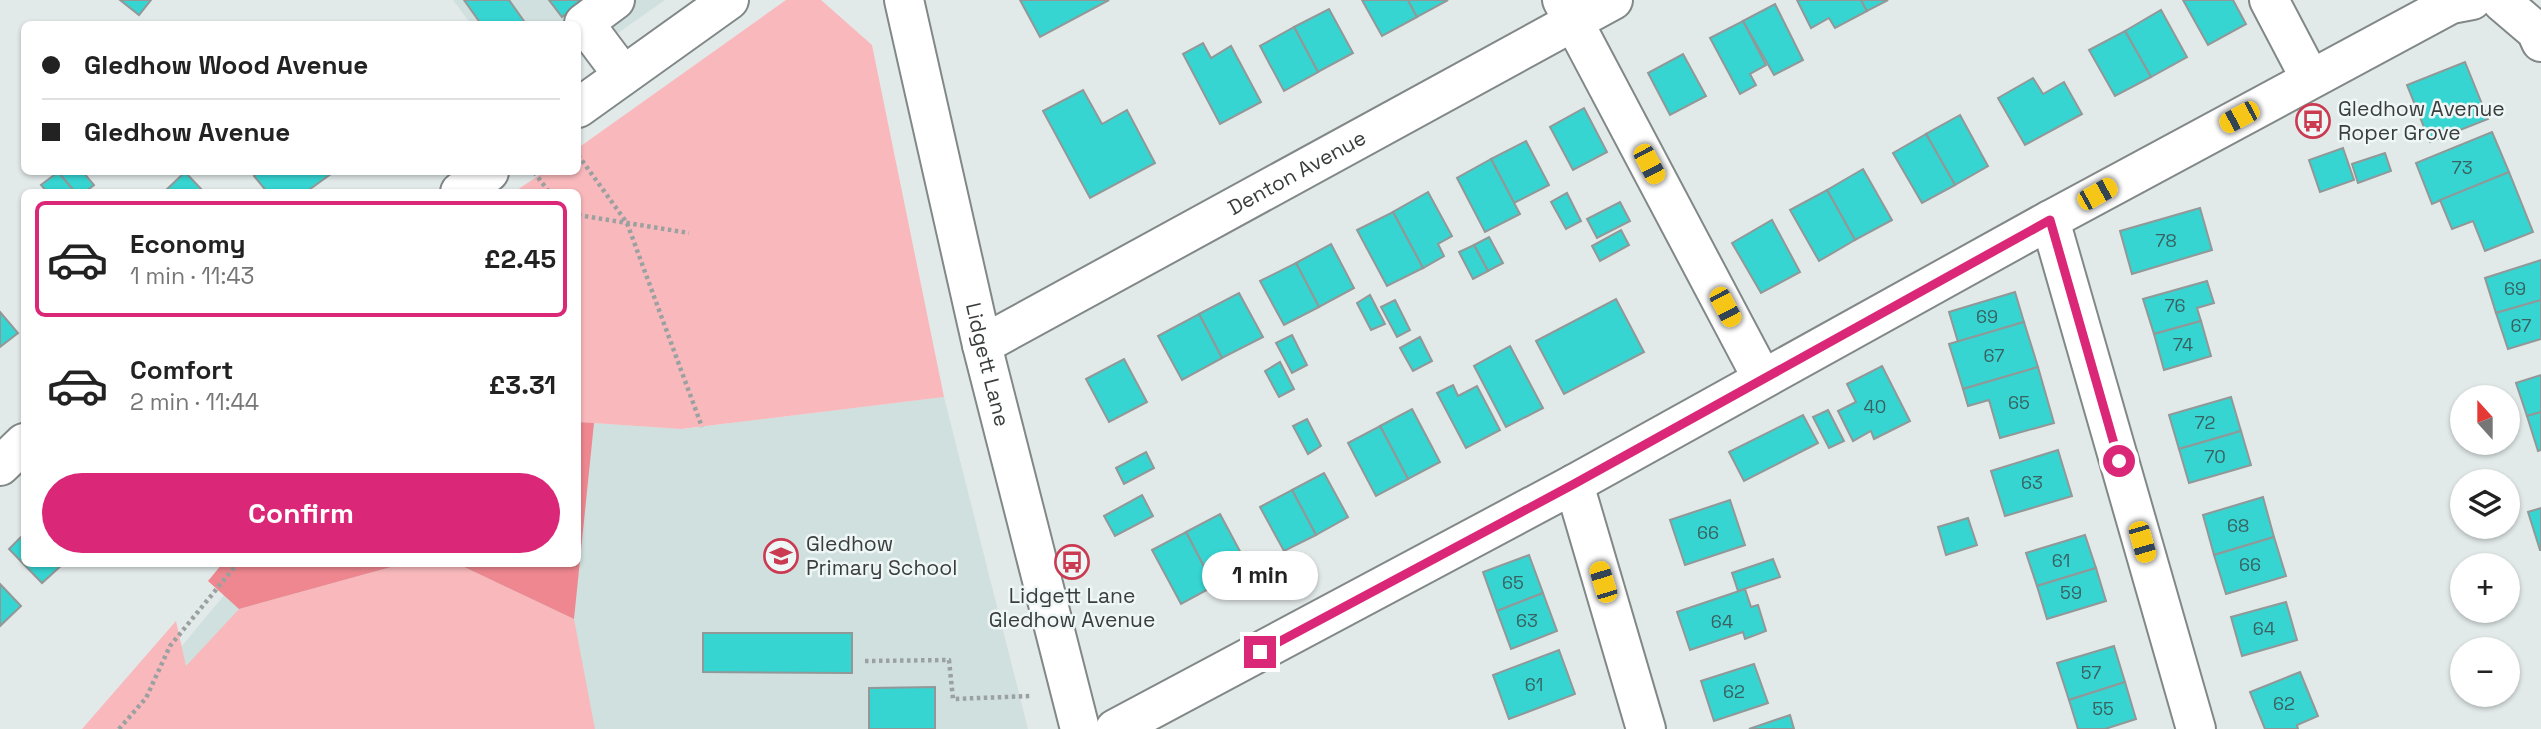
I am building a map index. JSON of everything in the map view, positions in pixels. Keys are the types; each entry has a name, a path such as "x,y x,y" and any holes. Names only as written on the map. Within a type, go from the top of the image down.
{"street":[{"path":"615,0 584,23 623,75"},
{"path":"581,106 729,0"},
{"name":"Lidgett Lane","path":"904,0 982,345 1075,711"},
{"name":"Denton Avenue","path":"982,345 1568,11 1613,0"},
{"path":"2269,0 2310,78"},
{"path":"1115,729 1574,484 2050,220 2451,4 2490,0 2536,31 2541,42"},
{"path":"1568,11 1762,378"},
{"path":"464,189 485,175"},
{"path":"2050,220 2196,729"},
{"path":"0,466 21,446"},
{"path":"1574,484 1646,729"}],"path":[{"path":"581,159 628,223 702,427"},
{"path":"581,215 689,233"},
{"path":"119,729 146,698 170,646 235,567"},
{"path":"865,661 949,660 953,699 1075,711"}],"shaded area":[{"path":"453,0 665,0 581,59 581,21 469,21"},
{"path":"786,0 821,0 872,45 944,397 681,429 581,422 581,189 518,189 540,175 581,175 581,146"},
{"name":"Gledhow Primary School","path":"944,397 1028,729 199,729 181,647 248,567 581,567 581,422 682,429"},
{"path":"581,422 594,423 581,550"},
{"path":"220,567 391,567 239,609 208,581"},
{"path":"391,567 464,567 574,619 595,729 82,729 176,621 186,666 239,609"},
{"path":"464,567 579,567 574,619"}],"building":[{"path":"120,0 151,0 139,15"},
{"path":"464,0 509,0 524,21 479,21"},
{"path":"549,0 583,0 562,17"},
{"path":"1020,0 1109,0 1040,37"},
{"path":"1362,0 1408,0 1417,17 1382,36"},
{"path":"1408,0 1448,0 1417,17"},
{"path":"1797,0 1861,0 1867,11 1835,28 1829,18 1811,28"},
{"path":"1861,0 1888,0 1867,11"},
{"path":"2183,0 2233,0 2246,24 2208,45"},
{"path":"1775,4 1803,60 1774,75 1743,21"},
{"path":"1329,9 1353,53 1318,72 1294,27"},
{"path":"2161,10 2187,57 2151,77 2125,31"},
{"path":"1743,21 1766,65 1750,74 1756,85 1740,94 1710,38"},
{"path":"1294,27 1318,72 1284,91 1260,46"},
{"path":"2125,31 2151,77 2115,96 2089,50"},
{"path":"1203,43 1211,58 1231,46 1261,102 1220,124 1183,54"},
{"path":"1683,54 1706,96 1670,115 1648,73"},
{"path":"2465,62 2488,119 2430,142 2407,85"},
{"path":"2033,78 2043,94 2064,82 2082,114 2025,145 1998,98"},
{"path":"1083,90 1102,124 1127,110 1155,163 1090,198 1043,111"},
{"path":"1584,108 1607,152 1573,170 1550,127"},
{"path":"1960,115 1988,166 1955,185 1926,134"},
{"path":"2492,132 2509,172 2432,204 2416,163"},
{"path":"1926,134 1955,185 1922,203 1893,153"},
{"path":"1526,141 1549,185 1514,203 1491,159"},
{"path":"2343,148 2354,180 2320,192 2309,160"},
{"path":"2385,153 2391,171 2358,183 2352,164"},
{"path":"1491,159 1520,214 1485,232 1457,178"},
{"path":"1863,169 1892,220 1855,240 1827,190"},
{"path":"2509,172 2533,232 2485,251 2473,221 2452,229 2440,200"},
{"path":"54,175 61,175 72,189 44,189 41,185"},
{"path":"61,175 86,175 94,185 89,189 72,189"},
{"path":"182,175 188,175 201,189 167,189"},
{"path":"330,175 310,189 265,189 254,176"},
{"path":"1827,190 1855,240 1819,261 1790,210"},
{"path":"1428,192 1452,236 1438,244 1444,256 1423,268 1393,212"},
{"path":"1567,193 1581,221 1566,229 1551,202"},
{"path":"1620,202 1630,221 1597,238 1587,219"},
{"path":"2200,208 2212,250 2132,274 2120,231"},
{"path":"1393,212 1423,268 1387,286 1357,230"},
{"path":"1772,220 1800,272 1761,293 1732,243"},
{"path":"1621,230 1629,245 1600,261 1592,246"},
{"path":"1489,237 1503,263 1488,271 1474,245"},
{"path":"1331,244 1354,288 1319,307 1296,263"},
{"path":"1474,245 1488,271 1473,279 1459,252"},
{"path":"2541,260 2541,300 2496,313 2485,278"},
{"path":"1296,263 1319,307 1284,325 1260,281"},
{"path":"2207,281 2214,303 2197,308 2201,321 2154,334 2143,299"},
{"path":"2015,292 2024,322 1958,342 1949,312"},
{"path":"1239,293 1263,337 1222,358 1199,314"},
{"path":"1370,295 1385,324 1371,330 1357,303"},
{"path":"1616,299 1644,352 1564,394 1536,341"},
{"path":"1395,300 1410,330 1397,337 1381,307"},
{"path":"2541,300 2541,339 2508,349 2496,313"},
{"path":"0,312 18,333 0,347"},
{"path":"1199,314 1222,358 1182,380 1158,336"},
{"path":"2201,321 2211,356 2164,370 2154,334"},
{"path":"2024,322 2038,367 1963,389 1949,344"},
{"path":"1292,335 1307,365 1292,373 1276,343"},
{"path":"1420,337 1432,361 1413,371 1400,348"},
{"path":"1510,346 1543,408 1506,427 1474,366"},
{"path":"1124,359 1147,402 1109,422 1086,379"},
{"path":"1280,362 1294,389 1279,397 1265,371"},
{"path":"1882,366 1910,421 1874,439 1871,431 1853,441 1838,411 1856,402 1847,384"},
{"path":"2038,367 2054,423 2000,438 1989,400 1968,406 1963,389"},
{"path":"2541,375 2541,412 2527,416 2520,395 2520,385 2516,383"},
{"path":"1453,385 1458,396 1477,386 1500,430 1466,448 1437,393"},
{"path":"2231,397 2241,431 2179,449 2169,415"},
{"path":"1412,409 1440,462 1408,479 1380,426"},
{"path":"1828,410 1844,441 1829,448 1813,417"},
{"path":"2541,412 2541,450 2538,451 2527,416"},
{"path":"1803,415 1818,443 1744,481 1729,452"},
{"path":"1307,419 1321,446 1308,454 1293,426"},
{"path":"1380,426 1408,479 1376,496 1348,443"},
{"path":"2241,431 2251,465 2189,483 2179,449"},
{"path":"2058,450 2072,496 2005,516 1991,471"},
{"path":"1146,452 1154,468 1124,484 1116,468"},
{"path":"1324,473 1348,517 1316,535 1292,490"},
{"path":"1292,490 1316,535 1284,551 1260,507"},
{"path":"1142,495 1153,516 1115,536 1104,516"},
{"path":"2263,497 2274,537 2214,555 2203,515"},
{"path":"1730,500 1745,545 1685,565 1670,520"},
{"path":"2541,508 2541,550 2540,550 2528,512"},
{"path":"1220,514 1249,568 1214,586 1186,532"},
{"path":"1968,518 1977,545 1946,555 1938,527"},
{"path":"1186,532 1214,586 1181,604 1152,550"},
{"path":"2085,535 2096,568 2037,586 2026,553"},
{"path":"21,537 21,561 9,549"},
{"path":"2274,537 2286,576 2226,594 2214,555"},
{"path":"1529,555 1543,593 1497,611 1483,572"},
{"path":"1773,559 1780,577 1738,591 1732,573"},
{"path":"26,567 60,567 42,583"},
{"path":"2096,568 2106,601 2047,619 2037,586"},
{"path":"0,584 21,606 0,626"},
{"path":"1745,589 1751,607 1758,605 1766,631 1745,639 1743,632 1690,650 1677,612"},
{"path":"1543,593 1557,631 1511,649 1497,611"},
{"path":"2286,602 2297,640 2242,656 2231,617"},
{"path":"703,633 852,633 852,673 703,672"},
{"path":"2114,646 2125,682 2069,700 2057,663"},
{"path":"1559,650 1575,694 1509,719 1493,675"},
{"path":"1754,664 1768,703 1714,721 1701,681"},
{"path":"2300,672 2318,716 2297,725 2298,729 2265,729 2250,692"},
{"path":"2125,682 2136,719 2105,729 2078,729 2069,700"},
{"path":"935,687 935,729 869,729 869,688"},
{"path":"1790,715 1794,729 1749,729"}],"place":[{"name":"Gledhow Avenue Roper Grove","path":"2313,121"},
{"name":"Gledhow Primary School","path":"781,556"},
{"name":"Lidgett Lane Gledhow Avenue","path":"1072,562"}],"route":[{"path":"1260,652 1574,484 2050,220 2119,461"}]}
